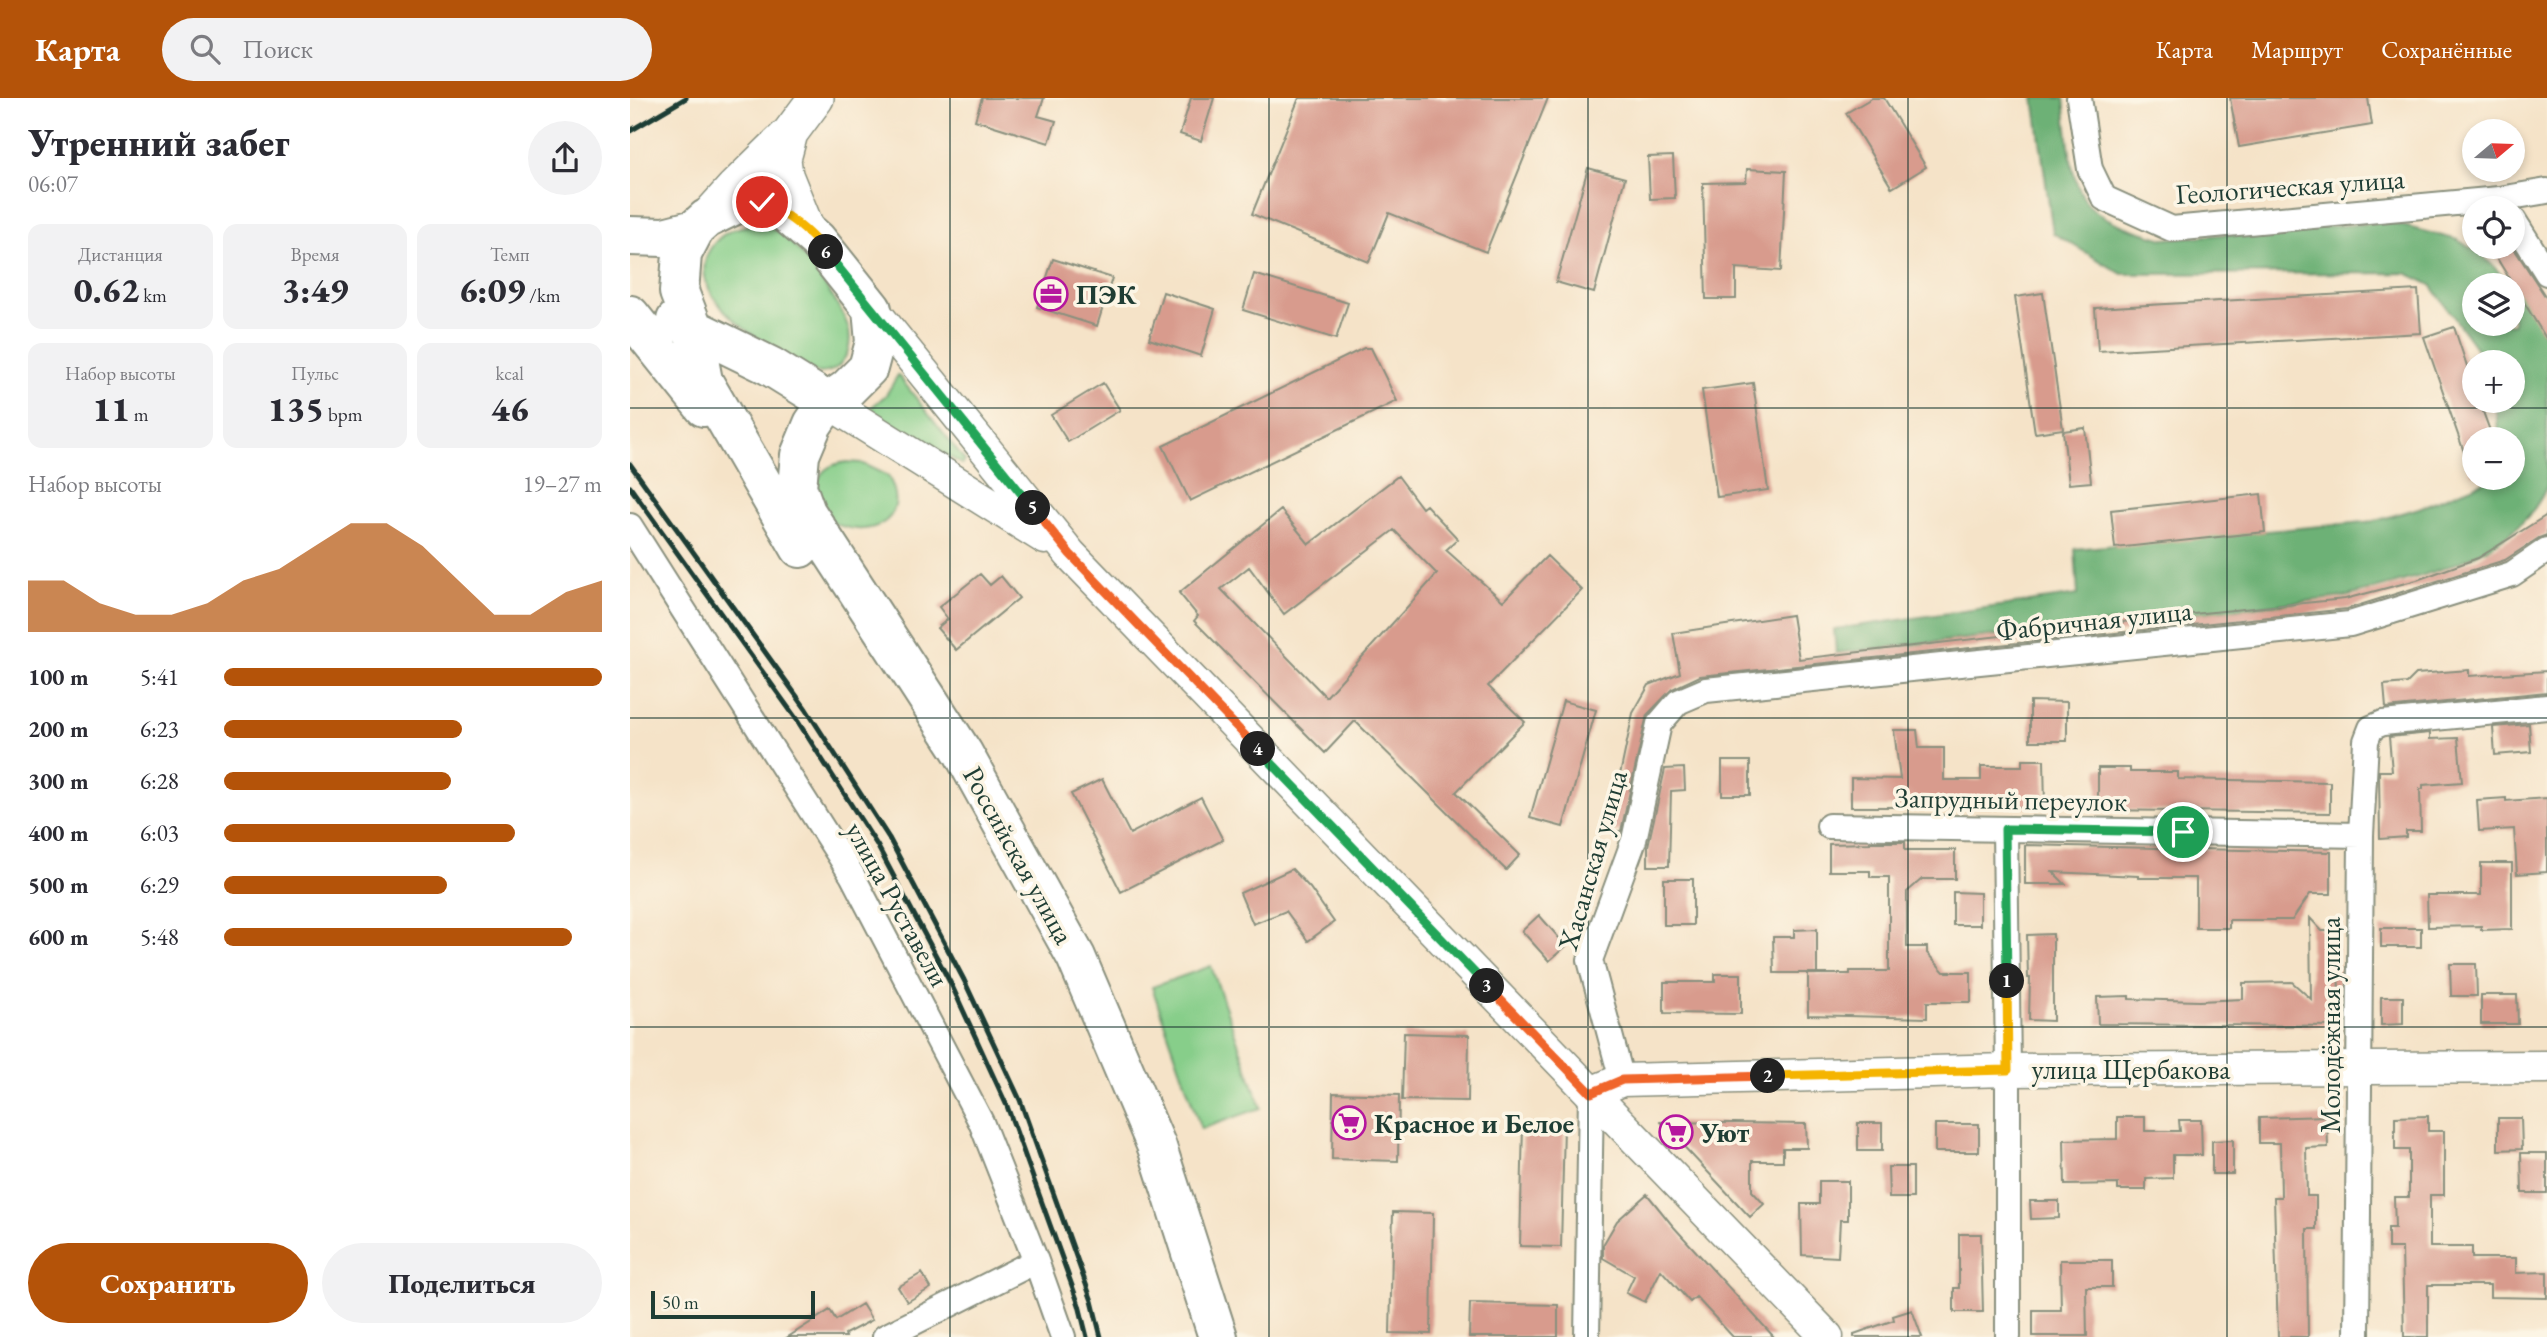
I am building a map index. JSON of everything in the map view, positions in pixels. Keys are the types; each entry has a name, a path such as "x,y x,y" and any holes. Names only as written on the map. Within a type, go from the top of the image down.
{"main road":[{"path":"800,548 703,381 693,328 679,292 682,254 701,224 790,133 816,98"},
{"path":"790,133 783,159 785,175 808,232"},
{"path":"630,236 664,237 701,224 737,204 762,202 785,212 808,232 872,309 875,342 868,368 847,389 828,402 770,366 630,299"},
{"path":"630,315 691,389 800,548"},
{"name":"Российская улица","path":"828,402 813,424 800,455 797,487 806,512 963,753 1076,957 1157,1147 1218,1337"},
{"name":"Российская улица","path":"800,548 946,764 1059,966 1138,1154 1197,1337"}],"street":[{"name":"Геологическая улица","path":"2079,98 2090,169 2105,198 2172,229 2462,212"},
{"name":"Геологическая улица","path":"2525,201 2547,191"},
{"path":"2525,239 2547,273"},
{"path":"872,309 1070,554 1827,1337"},
{"path":"828,402 1070,554"},
{"name":"улица Руставели","path":"630,527 852,875 981,1122 1037,1261 1063,1337"},
{"name":"Фабричная улица","path":"1678,702 1706,690 2350,624 2512,574 2547,550"},
{"name":"Хасанская улица","path":"1622,1080 1590,960 1634,840 1659,724 1678,702"},
{"name":"Молодёжная улица","path":"2357,1337 2361,835 2366,741 2371,728 2383,723 2547,707"},
{"name":"Запрудный переулок","path":"1829,826 2361,835"},
{"path":"2005,829 2008,1337"},
{"name":"улица Щербакова","path":"1591,1093 1622,1080 2008,1070 2547,1067"},
{"path":"1587,1337 1591,1093"},
{"path":"885,1337 1037,1261"}],"green space":[{"path":"2034,98 2064,98 2068,142 2079,188 2094,210 2128,228 2164,239 2388,222 2458,240 2462,243 2462,259 2486,259 2500,273 2462,273 2462,328 2431,285 2406,273 2122,274 2053,233"},
{"path":"754,225 774,230 788,240 820,279 839,308 846,321 850,344 844,359 835,369 822,373 808,371 736,321 720,305 709,288 704,270 713,245 728,232"},
{"path":"2525,297 2527,299 2547,341 2547,486 2532,511 2512,532 2460,562 2345,597 1836,653 1834,629 2078,595 2075,549 2375,521 2419,508 2464,490 2525,490 2525,427 2498,427 2496,413 2525,413 2525,350 2477,350 2467,336 2525,336"},
{"path":"898,375 965,461 962,464 867,411 886,395"},
{"path":"847,462 861,463 888,476 895,492 895,506 890,516 881,524 856,529 829,520 816,484 828,468"},
{"path":"1211,966 1261,1108 1201,1129 1152,987"}],"building":[{"path":"982,98 1044,98 1038,116 1056,121 1049,143 975,120"},
{"path":"1191,98 1214,98 1201,141 1180,134"},
{"path":"1299,98 1548,98 1486,252 1389,213 1369,262 1252,214"},
{"path":"1872,98 1884,98 1926,167 1892,188 1846,113"},
{"path":"2230,98 2368,98 2372,125 2239,147"},
{"path":"1673,156 1675,198 1650,199 1648,157"},
{"path":"1588,168 1625,178 1594,293 1556,282"},
{"path":"1747,169 1786,171 1781,271 1736,268 1736,299 1706,299 1703,183 1746,182"},
{"path":"1053,259 1112,278 1097,326 1037,307"},
{"path":"2497,259 2521,259 2547,299 2547,340 2525,304 2525,273 2506,273"},
{"path":"1254,274 1348,303 1336,339 1243,310"},
{"path":"2418,290 2421,333 2098,351 2095,308"},
{"path":"1163,292 1215,309 1201,356 1149,339"},
{"path":"2043,293 2063,429 2035,433 2015,297"},
{"path":"2454,327 2462,351 2462,413 2483,413 2489,427 2462,427 2462,446 2424,337"},
{"path":"1364,348 1371,348 1397,401 1190,501 1163,446"},
{"path":"1103,383 1120,410 1068,442 1051,415"},
{"path":"1753,383 1768,490 1717,497 1702,390"},
{"path":"2085,428 2091,482 2069,484 2063,431"},
{"path":"1398,476 1422,508 1426,505 1458,539 1446,550 1503,601 1547,556 1582,590 1488,686 1525,722 1456,792 1520,855 1506,870 1355,721 1325,753 1194,621 1198,616 1179,593 1281,510 1309,544","holes":["1394,530 1437,574 1326,697 1221,589 1249,567 1284,614"]},
{"path":"2261,494 2265,532 2115,548 2111,510"},
{"path":"2547,515 2547,535 2505,560 2347,609 1700,676 1672,689 1647,715 1621,831 1608,832 1633,713 1649,685 1680,673 1673,633 1792,615 1799,659 2345,599 2417,580 2478,558"},
{"path":"980,574 990,585 1001,576 1019,598 956,650 937,628 948,619 939,607"},
{"path":"2469,670 2469,676 2547,671 2547,692 2386,708 2384,685 2407,683 2416,674"},
{"path":"1563,701 1596,710 1563,827 1530,818"},
{"path":"2030,701 2067,702 2067,741 2030,741"},
{"path":"2529,724 2531,752 2495,755 2493,727"},
{"path":"1894,730 1917,730 1919,748 1944,748 1944,780 1981,780 1981,766 2022,766 2022,760 2044,760 2045,807 1851,807 1851,778 1900,779"},
{"path":"2430,733 2430,739 2458,738 2462,782 2423,785 2423,789 2420,789 2421,831 2406,831 2406,837 2380,839 2379,771 2392,771 2389,737"},
{"path":"1722,761 1750,761 1750,795 1722,795"},
{"path":"1684,768 1685,790 1671,791 1669,866 1648,866 1648,846 1665,769"},
{"path":"2098,768 2130,768 2130,772 2178,772 2178,779 2330,782 2330,813 2098,810"},
{"path":"1102,779 1130,834 1201,797 1223,840 1121,892 1071,794"},
{"path":"2506,798 2506,801 2547,798 2547,872 2517,874 2514,829 2479,831 2477,800"},
{"path":"1905,842 1905,850 1955,850 1955,879 1922,879 1907,892 1907,947 1927,947 1927,953 1944,972 1971,972 1971,1002 1927,1002 1927,1018 1808,1015 1808,974 1889,971 1889,877 1870,877 1870,871 1829,871 1829,844"},
{"path":"2025,845 2331,852 2331,894 2310,894 2292,920 2229,920 2229,928 2196,928 2196,878 2138,878 2053,872 2065,884 2025,884"},
{"path":"2481,863 2512,863 2512,929 2481,930 2481,926 2428,927 2427,895 2481,895"},
{"path":"1292,869 1310,888 1334,922 1308,941 1286,911 1253,924 1240,893"},
{"path":"1664,879 1693,879 1693,925 1664,925"},
{"path":"1953,892 1980,893 1980,925 1953,925"},
{"path":"1539,915 1566,946 1549,961 1522,931"},
{"path":"2310,918 2322,931 2337,931 2340,1026 2098,1024 2097,997 2129,996 2129,999 2199,1001 2243,999 2243,983 2292,982 2311,999"},
{"path":"2381,928 2421,928 2421,947 2381,947"},
{"path":"1817,929 1817,973 1774,973 1773,937 1794,937 1794,930"},
{"path":"2053,934 2053,1021 2029,1020 2027,935"},
{"path":"2450,964 2476,964 2477,996 2451,996"},
{"path":"1715,974 1741,974 1741,1014 1664,1013 1664,982 1715,982"},
{"path":"2481,995 2517,995 2518,1024 2481,1024"},
{"path":"2381,997 2403,997 2403,1024 2381,1025"},
{"path":"1404,1033 1469,1035 1468,1101 1402,1100"},
{"path":"1333,1093 1399,1095 1398,1161 1332,1159"},
{"path":"2327,1116 2328,1147 2306,1148 2307,1196 2316,1196 2316,1229 2307,1229 2308,1337 2278,1337 2274,1197 2281,1197 2280,1143 2259,1143 2259,1118"},
{"path":"2428,1116 2428,1131 2444,1131 2444,1195 2430,1195 2430,1247 2472,1247 2472,1258 2516,1258 2516,1273 2547,1272 2547,1298 2490,1297 2490,1285 2428,1285 2428,1337 2404,1337 2402,1248 2388,1248 2388,1228 2395,1228 2394,1197 2409,1197 2409,1150 2395,1150 2395,1117"},
{"path":"2117,1117 2145,1117 2145,1131 2180,1131 2179,1120 2201,1120 2202,1155 2173,1155 2173,1178 2146,1179 2146,1190 2118,1190 2118,1184 2065,1185 2064,1140 2117,1139"},
{"path":"2498,1118 2521,1118 2522,1149 2498,1150"},
{"path":"1661,1122 1806,1124 1807,1148 1783,1148 1783,1161 1752,1161 1752,1191 1764,1204 1750,1217"},
{"path":"1858,1123 1882,1123 1882,1151 1858,1151"},
{"path":"1935,1124 1979,1124 1979,1152 1935,1152"},
{"path":"1523,1125 1564,1126 1561,1247 1520,1246"},
{"path":"2233,1140 2233,1174 2212,1174 2212,1141"},
{"path":"2521,1153 2547,1153 2547,1193 2522,1193"},
{"path":"1888,1167 1913,1167 1913,1198 1889,1198"},
{"path":"1819,1181 1848,1181 1848,1220 1840,1220 1838,1257 1802,1255 1801,1204 1819,1204"},
{"path":"1647,1194 1774,1337 1733,1337 1696,1297 1690,1302 1661,1270 1645,1302 1626,1293 1634,1276 1603,1258 1603,1245 1617,1221"},
{"path":"2030,1201 2059,1201 2059,1218 2031,1219"},
{"path":"1393,1212 1433,1213 1431,1334 1390,1333"},
{"path":"1959,1234 1981,1234 1983,1312 1954,1312 1954,1288 1959,1288"},
{"path":"2060,1260 2112,1260 2112,1287 2086,1287 2087,1336 2033,1336 2033,1310 2061,1310"},
{"path":"922,1273 931,1288 907,1302 898,1287"},
{"path":"1470,1303 1558,1305 1558,1337 1469,1337"},
{"path":"862,1304 872,1320 845,1334 846,1337 788,1337 830,1310 836,1320"},
{"path":"1912,1310 1922,1337 1854,1337 1854,1334 1894,1320 1893,1316"}],"railway":[{"path":"630,131 686,98"},
{"path":"630,464 806,709 889,838 964,980 1020,1100 1092,1301 1101,1337"},
{"path":"630,487 795,717 877,845 952,986 1007,1106 1079,1305 1087,1337"}],"place":[{"name":"ПЭК","path":"1051,294"},
{"name":"Красное и Белое","path":"1349,1123"},
{"name":"Уют","path":"1676,1132"}],"route":[{"path":"762,202 785,212 817,240 1070,554 1591,1093 1622,1080 2008,1070 2005,829 2183,832"}]}
